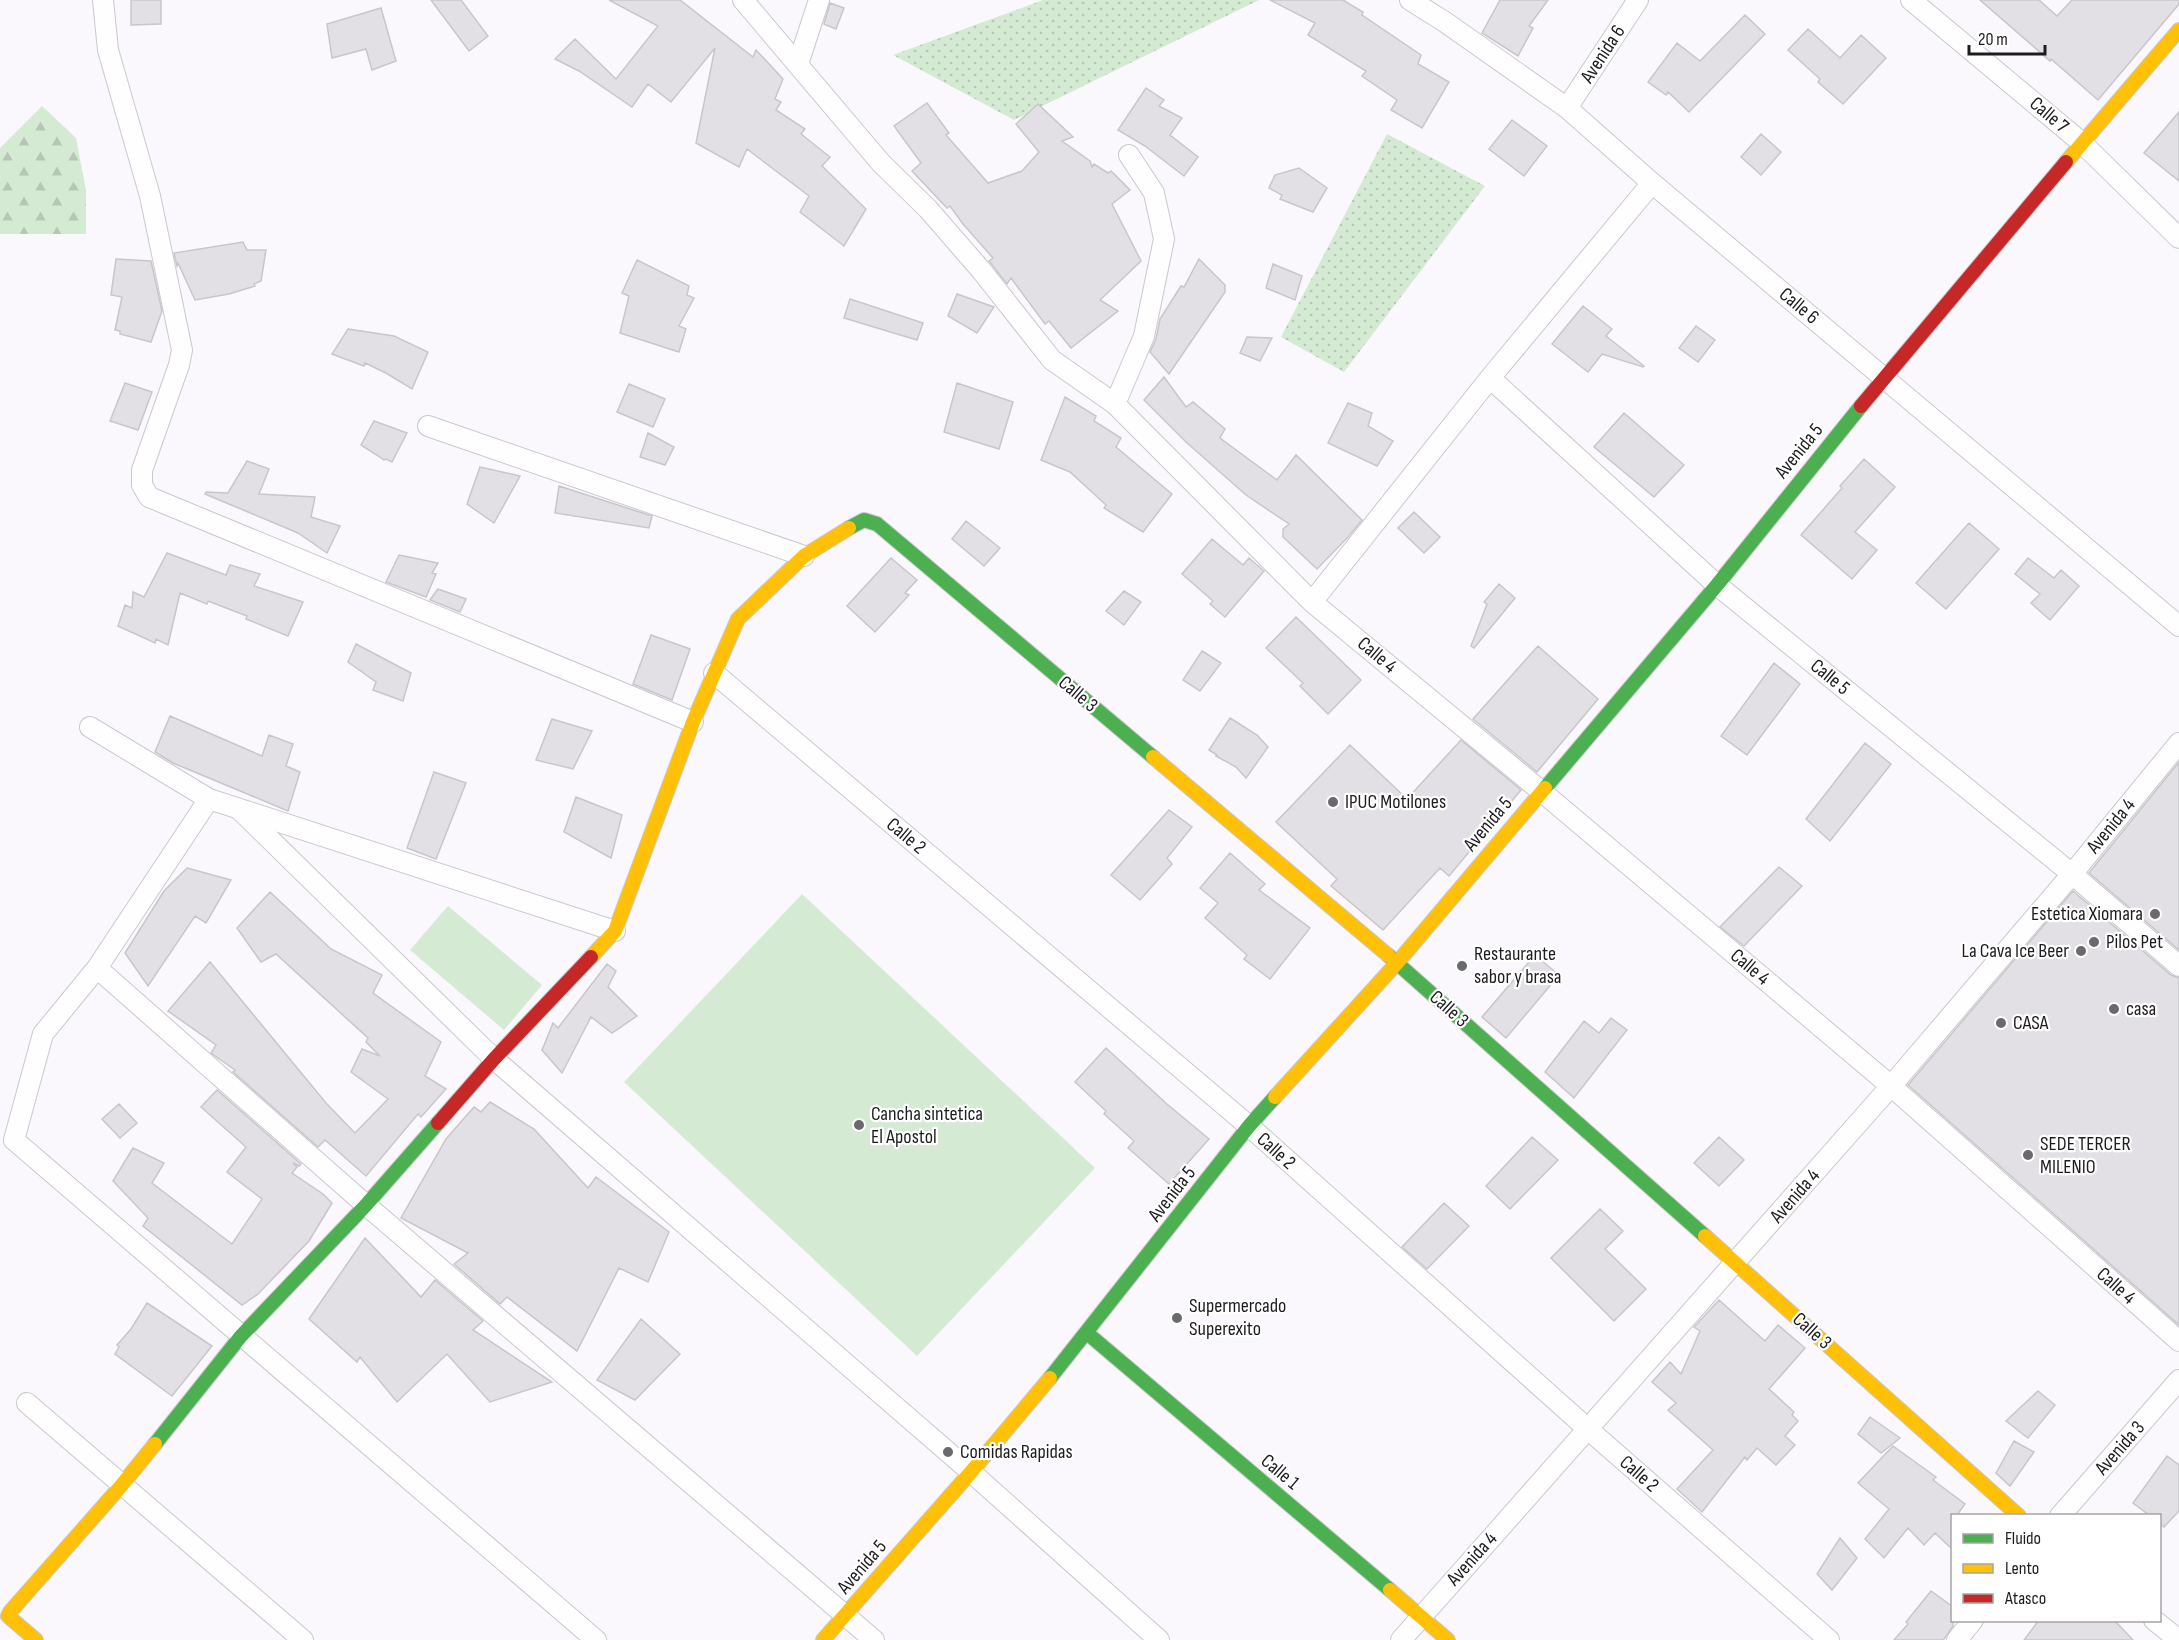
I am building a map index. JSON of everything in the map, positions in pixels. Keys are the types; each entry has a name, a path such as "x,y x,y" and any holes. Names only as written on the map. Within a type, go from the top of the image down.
{"street":[{"path":"103,0 108,50 150,196 182,350 179,366 142,470 142,485 149,497 693,722"},
{"name":"Calle 4","path":"743,0 881,163 936,218 981,270 1052,360 1115,404 1312,602 1541,791 1891,1086 2179,1341"},
{"path":"798,64 819,0"},
{"name":"Calle 6","path":"1410,0 1567,108 1652,183 2179,626"},
{"name":"Avenida 6","path":"1567,108 1638,0"},
{"name":"Calle 7","path":"1911,0 2082,142 2179,238"},
{"name":"Avenida 5","path":"823,1640 971,1472 1088,1333 1249,1126 1397,963 1717,585 1884,377 2179,30"},
{"path":"1115,404 1144,336 1164,239 1154,193 1129,155"},
{"path":"1312,602 1490,378 1652,183"},
{"name":"Calle 5","path":"1490,378 1717,585 2072,874 2179,966"},
{"path":"36,1640 8,1616 10,1612 121,1486 241,1336 366,1205 494,1059 615,931 693,722 738,619 804,556 428,426"},
{"name":"Calle 3","path":"804,556 864,520 877,524 1397,963 2018,1514"},
{"name":"Calle 2","path":"714,673 1249,1126 1588,1430 1830,1640"},
{"path":"90,727 209,799 615,931"},
{"name":"Avenida 4","path":"1401,1640 1891,1086 2072,874 2179,743"},
{"path":"209,799 97,968 43,1034 14,1140 596,1640"},
{"path":"239,809 494,1059 971,1472 1159,1640"},
{"path":"97,968 366,1205 874,1640"},
{"name":"Calle 1","path":"1088,1333 1448,1640"},
{"name":"Avenida 3","path":"2061,1514 2179,1380"},
{"path":"27,1403 303,1640"},
{"path":"1957,1640 1971,1622"},
{"path":"2156,1622 2179,1640"}],"green space":[{"path":"1043,0 1259,0 1014,120 893,55"},
{"path":"42,106 76,138 86,190 86,234 0,234 0,148"},
{"path":"1387,134 1485,186 1344,372 1281,337"},
{"name":"Cancha sintetica El Apostol","path":"802,894 1095,1168 917,1356 624,1082"},
{"path":"448,906 542,985 504,1030 410,950"}],"building":[{"path":"131,0 161,0 161,24 131,25"},
{"path":"431,0 461,0 488,36 469,51"},
{"path":"609,0 680,0 753,57 756,50 783,79 775,99 781,102 776,110 805,129 801,134 830,157 822,166 866,209 844,246 800,212 809,196 747,149 739,167 696,143 715,48 671,102 648,84 632,107 579,71 555,59 575,39 616,79 658,26"},
{"path":"1270,0 1343,0 1421,55 1418,64 1449,82 1422,128 1391,110 1397,100 1362,76 1366,71 1308,35 1315,23"},
{"path":"1500,0 1548,0 1529,26 1533,28 1518,56 1482,33"},
{"path":"1980,0 2039,0 2057,16 2072,0 2179,0 2179,4 2098,100"},
{"path":"830,3 844,8 836,29 824,24"},
{"path":"381,8 396,61 372,70 366,49 332,58 327,24"},
{"path":"1745,15 1765,34 1689,112 1668,92 1666,95 1648,82 1677,43 1700,61"},
{"path":"1808,29 1840,58 1861,35 1886,58 1843,104 1818,82 1820,79 1788,50"},
{"path":"1146,88 1164,100 1159,106 1182,118 1170,135 1198,157 1184,176 1145,146 1118,130"},
{"path":"927,103 949,133 946,135 988,183 1022,171 1039,152 1016,124 1038,104 1073,137 1062,141 1090,161 1092,167 1094,164 1108,173 1111,171 1130,190 1112,204 1141,261 1100,300 1118,311 1071,348 1049,321 1045,324 1011,278 1007,284 989,261 993,258 950,206 947,208 912,171 921,163 894,126"},
{"path":"2179,112 2179,181 2144,153"},
{"path":"1512,120 1547,146 1524,176 1489,149"},
{"path":"1761,134 1781,152 1761,175 1741,157"},
{"path":"1299,168 1327,188 1313,212 1280,199 1282,195 1269,188 1275,175"},
{"path":"243,242 247,250 266,250 261,281 254,284 255,286 229,294 195,300 178,263 177,266 174,253"},
{"path":"116,259 151,261 162,311 151,342 120,334 120,331 115,330 122,297 111,295"},
{"path":"1199,259 1225,285 1225,292 1169,374 1150,352 1156,339 1160,319 1181,286 1184,287"},
{"path":"637,260 689,286 687,295 694,298 679,326 686,329 679,352 620,333 629,296 622,293"},
{"path":"1273,264 1302,276 1295,300 1266,288"},
{"path":"957,294 994,307 977,333 948,316"},
{"path":"850,299 923,323 917,340 844,318"},
{"path":"1583,306 1612,329 1606,336 1643,367 1602,354 1588,372 1552,344"},
{"path":"1696,326 1715,340 1698,362 1679,348"},
{"path":"348,329 394,336 428,352 412,389 365,363 364,366 332,354"},
{"path":"1247,337 1272,338 1260,361 1240,353"},
{"path":"1164,377 1186,407 1193,402 1225,429 1220,438 1277,480 1296,455 1362,520 1317,569 1283,537 1283,529 1289,524 1246,495 1186,442 1144,400"},
{"path":"125,383 152,392 138,430 110,421"},
{"path":"957,383 1013,402 999,449 944,432"},
{"path":"629,384 665,399 653,427 617,412"},
{"path":"1065,397 1096,416 1094,421 1121,438 1116,447 1172,494 1143,532 1104,508 1106,505 1070,472 1041,460"},
{"path":"1348,403 1372,413 1368,426 1393,441 1377,466 1328,443"},
{"path":"1624,413 1684,465 1654,497 1594,447"},
{"path":"374,421 407,433 392,462 384,460 361,445"},
{"path":"648,433 674,447 665,465 640,457"},
{"path":"1864,459 1895,487 1855,532 1877,550 1852,579 1801,535"},
{"path":"247,461 269,469 259,494 315,497 311,517 340,526 327,553 298,533 205,494 206,492 228,493"},
{"path":"480,467 520,476 494,523 467,504"},
{"path":"559,486 652,516 649,528 555,513"},
{"path":"1414,512 1440,537 1424,553 1398,528"},
{"path":"966,521 1000,548 984,566 952,539"},
{"path":"1969,523 1999,549 1946,609 1916,583"},
{"path":"1212,539 1243,565 1249,558 1264,571 1225,617 1210,604 1213,601 1182,574"},
{"path":"167,553 226,575 230,565 260,574 254,586 303,602 288,636 246,619 247,616 180,593 168,645 156,639 155,643 118,626 125,605 132,608 133,592 144,597"},
{"path":"399,555 438,563 432,573 436,574 426,597 386,582"},
{"path":"891,558 917,580 905,593 909,595 875,632 847,606"},
{"path":"2028,558 2054,578 2061,570 2079,586 2050,620 2031,603 2040,594 2015,574"},
{"path":"1499,584 1515,598 1474,648 1471,646 1487,604 1484,602"},
{"path":"438,589 466,599 460,612 430,600"},
{"path":"1124,591 1141,602 1124,625 1106,611"},
{"path":"1296,617 1361,680 1328,714 1300,686 1303,683 1266,648"},
{"path":"651,635 690,649 672,700 633,684"},
{"path":"356,644 411,673 403,701 373,690 376,682 348,662"},
{"path":"1538,646 1598,699 1537,772 1473,719"},
{"path":"1202,651 1221,663 1200,691 1183,680"},
{"path":"1774,663 1800,684 1747,755 1721,736"},
{"path":"170,716 262,756 269,735 293,744 286,766 300,772 288,811 173,763 155,752"},
{"path":"1230,718 1257,735 1268,747 1246,778 1236,767 1209,750"},
{"path":"552,719 592,731 573,769 536,760"},
{"path":"1461,740 1521,790 1449,876 1440,868 1383,930 1331,886 1337,879 1276,822 1350,745 1407,799"},
{"path":"1865,743 1891,764 1830,841 1806,819"},
{"path":"2179,762 2179,950 2089,873"},
{"path":"434,772 466,783 436,859 407,848"},
{"path":"576,797 622,815 611,858 564,832"},
{"path":"1169,810 1192,827 1167,858 1172,864 1140,900 1111,875"},
{"path":"1230,853 1265,884 1259,890 1310,928 1270,979 1244,959 1247,955 1205,918 1218,903 1200,888"},
{"path":"1779,867 1802,886 1744,946 1720,927"},
{"path":"187,868 231,880 206,923 195,916 148,986 125,953 164,891"},
{"path":"2073,891 2171,975 2179,978 2179,1325 1908,1085"},
{"path":"270,892 331,949 382,975 373,993 441,1042 425,1076 446,1089 421,1117 418,1114 366,1176 325,1140 318,1147 233,1072 235,1070 211,1053 216,1045 168,1011 210,962 326,1103 355,1133 388,1099 351,1072 362,1049 380,1056 366,1042 368,1038 276,954 261,962 237,928"},
{"path":"1535,955 1559,975 1506,1038 1482,1017"},
{"path":"607,964 616,971 608,987 637,1016 612,1033 591,1017 562,1073 542,1050 553,1023 558,1028"},
{"path":"1611,1018 1627,1030 1574,1098 1545,1072 1584,1021 1599,1033"},
{"path":"1106,1048 1209,1139 1169,1184 1128,1148 1134,1141 1104,1114 1106,1111 1075,1082"},
{"path":"217,1090 301,1164 299,1166 293,1163 297,1167 292,1173 332,1203 309,1241 258,1294 242,1305 143,1226 148,1218 113,1181 133,1148 164,1163 152,1183 232,1244 262,1199 227,1172 246,1147 201,1107"},
{"path":"490,1102 534,1129 588,1188 596,1177 669,1232 648,1282 619,1268 577,1351 507,1297 500,1304 454,1264 468,1253 401,1218 446,1139 474,1107 481,1112"},
{"path":"119,1104 137,1123 120,1138 102,1119"},
{"path":"1532,1137 1558,1160 1510,1209 1486,1186"},
{"path":"1719,1137 1744,1160 1719,1186 1694,1163"},
{"path":"1444,1203 1469,1226 1427,1269 1402,1247"},
{"path":"1600,1209 1623,1231 1605,1249 1646,1289 1614,1321 1551,1258"},
{"path":"365,1238 421,1297 435,1280 483,1321 473,1330 552,1382 490,1402 447,1354 397,1402 360,1357 357,1362 309,1319"},
{"path":"1719,1300 1765,1341 1778,1325 1805,1348 1769,1389 1794,1412 1792,1415 1798,1421 1785,1436 1795,1445 1776,1465 1757,1448 1747,1460 1745,1457 1702,1512 1677,1489 1713,1450 1668,1410 1676,1403 1652,1382 1670,1362 1681,1374 1700,1331 1694,1327"},
{"path":"147,1303 212,1346 172,1396 115,1354 119,1347 117,1345 131,1329"},
{"path":"641,1319 680,1354 635,1400 597,1380"},
{"path":"2038,1391 2055,1405 2028,1438 2006,1421"},
{"path":"1870,1417 1900,1438 1881,1453 1858,1434"},
{"path":"2014,1441 2034,1452 2010,1486 1996,1473"},
{"path":"1893,1446 1936,1477 1933,1480 1965,1504 1958,1514 1951,1514 1951,1548 1935,1533 1924,1545 1908,1528 1884,1558 1865,1539 1889,1509 1858,1483"},
{"path":"2167,1456 2179,1465 2179,1511 2164,1527 2161,1525 2161,1514 2148,1514 2133,1503"},
{"path":"1840,1538 1857,1558 1832,1590 1817,1574"},
{"path":"1931,1591 1951,1606 1953,1626 1943,1640 1894,1640 1908,1624 1906,1622"},
{"path":"2038,1622 2116,1622 2133,1640 2024,1640"}],"traffic: fast":[{"path":"1545,788 1717,585 1861,406"},
{"path":"849,528 864,520 877,524 1153,757"},
{"path":"1389,956 1705,1236"},
{"path":"1050,1378 1249,1126 1275,1097"},
{"path":"155,1444 241,1336 366,1205 438,1123"},
{"path":"1087,1333 1390,1590"}],"traffic: slow":[{"path":"2066,162 2179,30"},
{"path":"591,957 615,931 693,722 738,619 804,556 849,528"},
{"path":"1153,757 1389,956"},
{"path":"1275,1097 1397,963 1545,788"},
{"path":"1705,1236 2017,1514"},
{"path":"823,1640 971,1472 1050,1378"},
{"path":"36,1640 8,1616 10,1612 155,1444"},
{"path":"1390,1590 1448,1640"}],"traffic: jam":[{"path":"1861,406 2066,162"},
{"path":"438,1123 494,1059 591,957"}],"place":[{"name":"IPUC Motilones","path":"1333,802"},
{"name":"Estetica Xiomara","path":"2155,914"},
{"name":"Pilos Pet","path":"2094,942"},
{"name":"La Cava Ice Beer","path":"2081,951"},
{"name":"Restaurante sabor y brasa","path":"1462,966"},
{"name":"casa","path":"2114,1009"},
{"name":"CASA","path":"2001,1023"},
{"name":"Cancha sintetica El Apostol","path":"859,1125"},
{"name":"SEDE TERCER MILENIO","path":"2028,1155"},
{"name":"Supermercado Superexito","path":"1177,1318"},
{"name":"Comidas Rapidas","path":"948,1452"}]}
